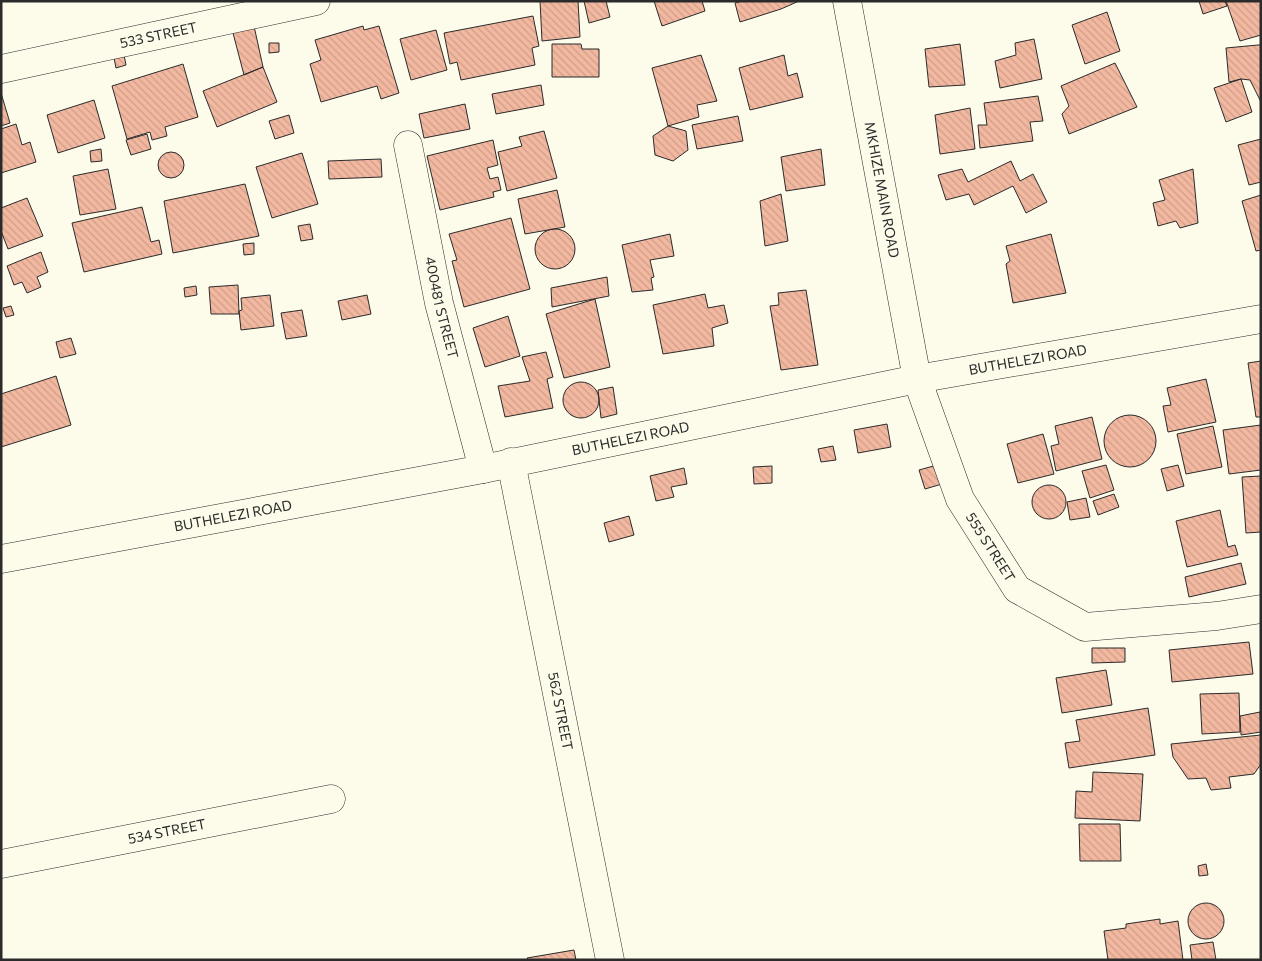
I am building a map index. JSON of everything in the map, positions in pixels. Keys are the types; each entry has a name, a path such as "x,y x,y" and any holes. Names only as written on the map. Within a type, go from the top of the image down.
{"street":[{"name":"533 STREET","path":"1,69 316,1"},
{"name":"MKHIZE MAIN ROAD","path":"847,1 917,379"},
{"name":"400481 STREET","path":"408,145 439,303 483,469"},
{"name":"BUTHELEZI ROAD","path":"1,559 483,469 917,379 1261,319"},
{"name":"555 STREET","path":"917,379 960,500 1017,589 1085,628 1217,616 1261,609"},
{"name":"562 STREET","path":"511,462 610,960"},
{"name":"534 STREET","path":"1,864 331,799"}],"building":[{"path":"540,1 578,1 580,37 542,41"},
{"path":"584,1 606,1 610,17 589,23"},
{"path":"654,1 702,1 705,11 662,26"},
{"path":"742,1 799,1 781,9 740,22 735,3"},
{"path":"1199,1 1225,1 1227,6 1203,14"},
{"path":"1226,1 1261,1 1261,35 1240,41"},
{"path":"1107,12 1120,51 1085,64 1072,25"},
{"path":"533,16 539,46 532,48 535,65 461,80 457,62 450,64 444,33"},
{"path":"254,26 263,67 244,75 233,33"},
{"path":"363,26 364,30 379,26 399,93 381,99 377,86 321,102 310,64 321,60 315,40"},
{"path":"436,30 447,70 411,80 400,39"},
{"path":"1034,39 1042,79 1000,88 995,61 1016,55 1015,43"},
{"path":"269,43 279,43 279,52 269,53"},
{"path":"552,44 581,44 582,49 599,49 599,77 552,77"},
{"path":"960,44 965,85 929,87 925,49"},
{"path":"1261,45 1261,102 1250,80 1241,79 1229,82 1226,48"},
{"path":"124,55 126,65 116,68 114,58"},
{"path":"701,55 717,101 697,105 699,117 668,126 652,68"},
{"path":"784,55 788,76 797,73 803,97 750,110 739,68"},
{"path":"1115,63 1137,107 1069,134 1062,114 1069,106 1061,86"},
{"path":"183,64 198,117 165,127 167,136 152,140 150,132 127,139 112,86"},
{"path":"263,67 277,102 217,127 203,91"},
{"path":"1241,79 1252,112 1226,122 1214,88"},
{"path":"541,85 544,105 496,114 492,94"},
{"path":"1,93 10,123 1,126"},
{"path":"1038,96 1043,121 1030,122 1033,141 980,148 978,125 987,125 984,103"},
{"path":"94,100 105,138 58,153 47,115"},
{"path":"465,104 470,129 424,138 419,114"},
{"path":"970,108 975,149 940,154 935,115"},
{"path":"289,115 294,133 275,139 269,121"},
{"path":"738,116 743,141 697,149 692,125"},
{"path":"16,124 22,145 30,142 36,162 1,173 1,129"},
{"path":"668,126 686,131 688,150 673,161 655,155 653,136"},
{"path":"544,131 557,178 507,191 498,152 522,146 519,137"},
{"path":"147,134 151,149 131,155 126,140"},
{"path":"1261,139 1261,182 1249,185 1238,145"},
{"path":"493,140 498,165 487,168 490,179 498,177 501,190 493,192 494,197 440,210 427,156"},
{"path":"101,149 102,161 91,162 90,151"},
{"path":"821,149 825,185 786,191 781,157"},
{"path":"171,152 180,156 184,165 180,174 171,178 162,174 158,165 162,156"},
{"path":"302,153 318,204 272,218 256,167"},
{"path":"381,159 382,177 329,179 328,161"},
{"path":"1011,161 1020,181 1033,174 1047,202 1026,213 1013,186 974,205 969,194 946,200 938,175 962,169 968,182"},
{"path":"108,169 116,209 80,215 73,176"},
{"path":"1193,169 1198,223 1180,228 1176,221 1158,226 1153,203 1165,200 1159,180"},
{"path":"245,184 259,236 173,253 164,201"},
{"path":"557,190 565,227 525,234 518,199"},
{"path":"781,194 788,241 765,246 760,201"},
{"path":"1261,195 1261,250 1256,251 1242,201"},
{"path":"27,198 43,236 8,249 1,231 1,208"},
{"path":"142,207 151,242 159,240 162,254 84,272 72,223"},
{"path":"511,218 530,289 464,307 452,261 457,260 449,234"},
{"path":"310,224 313,239 301,241 298,226"},
{"path":"559,229 566,232 572,238 575,249 574,257 566,266 559,269 551,269 544,266 536,257 535,245 538,238 547,230"},
{"path":"670,234 674,256 650,260 654,277 651,278 653,290 632,292 622,245"},
{"path":"1051,234 1066,293 1013,303 1006,264 1010,261 1006,246"},
{"path":"254,243 254,254 244,255 243,244"},
{"path":"41,252 48,272 37,277 41,287 27,293 22,282 14,285 7,266"},
{"path":"607,277 609,296 552,307 551,288"},
{"path":"238,285 239,314 211,314 209,287"},
{"path":"196,286 197,295 185,297 184,288"},
{"path":"806,290 818,365 781,370 770,306 779,305 778,293"},
{"path":"705,294 708,308 724,305 728,323 712,328 714,346 663,354 653,305"},
{"path":"270,295 274,326 241,330 239,311 242,310 241,298"},
{"path":"367,295 371,314 342,320 338,301"},
{"path":"595,299 610,367 564,378 546,314"},
{"path":"11,306 14,315 6,317 3,308"},
{"path":"302,310 307,336 286,339 281,313"},
{"path":"508,316 520,356 485,367 473,328"},
{"path":"71,338 76,354 60,358 56,342"},
{"path":"546,352 553,377 547,379 553,408 505,417 498,386 530,381 522,357"},
{"path":"1261,361 1261,417 1256,417 1248,363"},
{"path":"56,376 71,425 1,447 1,394"},
{"path":"1206,379 1216,422 1168,432 1163,406 1171,405 1167,388"},
{"path":"581,382 588,383 594,387 598,393 598,407 594,413 588,417 581,418 574,417 568,413 564,407 563,400 564,393 568,387 574,383"},
{"path":"613,387 617,414 601,418 598,390"},
{"path":"1125,415 1135,415 1149,422 1156,436 1156,446 1149,460 1135,467 1125,467 1115,463 1108,456 1104,446 1104,436 1108,426 1115,419"},
{"path":"1092,417 1102,459 1056,471 1051,446 1059,444 1055,426"},
{"path":"887,424 891,447 858,453 854,430"},
{"path":"1261,425 1261,470 1229,474 1223,430"},
{"path":"1213,426 1222,467 1186,474 1177,434"},
{"path":"1043,434 1054,474 1018,483 1007,444"},
{"path":"833,446 836,460 821,462 818,449"},
{"path":"937,465 942,484 925,489 919,470"},
{"path":"1106,465 1114,490 1090,498 1082,471"},
{"path":"1178,465 1184,486 1167,491 1161,469"},
{"path":"772,466 772,483 754,484 753,467"},
{"path":"684,468 687,484 671,487 674,497 656,501 650,476"},
{"path":"1261,476 1261,532 1246,533 1242,477"},
{"path":"1049,485 1061,490 1066,502 1061,514 1049,519 1037,514 1032,502 1037,490"},
{"path":"1114,494 1119,507 1098,515 1093,501"},
{"path":"1086,498 1090,517 1070,520 1067,502"},
{"path":"1220,510 1228,547 1235,545 1238,555 1187,567 1176,521"},
{"path":"629,516 634,535 609,542 604,523"},
{"path":"1241,563 1246,584 1189,597 1185,577"},
{"path":"1249,642 1253,674 1172,682 1169,650"},
{"path":"1092,648 1125,648 1125,662 1092,663"},
{"path":"1106,670 1112,705 1062,713 1056,678"},
{"path":"1239,693 1240,732 1202,734 1200,694"},
{"path":"1148,708 1155,755 1069,768 1065,743 1080,741 1076,720"},
{"path":"1260,712 1261,732 1241,735 1240,716"},
{"path":"1261,735 1261,764 1254,774 1229,777 1231,788 1211,790 1206,778 1188,779 1173,757 1171,744"},
{"path":"1093,772 1143,774 1140,821 1075,818 1076,791 1092,792"},
{"path":"1079,824 1120,824 1121,861 1080,861"},
{"path":"1206,864 1208,875 1199,876 1198,866"},
{"path":"1206,903 1218,909 1224,921 1218,933 1206,939 1194,933 1188,921 1194,909"},
{"path":"1160,919 1160,924 1178,921 1183,960 1108,960 1104,931 1126,928 1126,924"},
{"path":"1213,942 1216,960 1192,960 1190,945"},
{"path":"574,950 576,960 528,960 527,958"}]}
